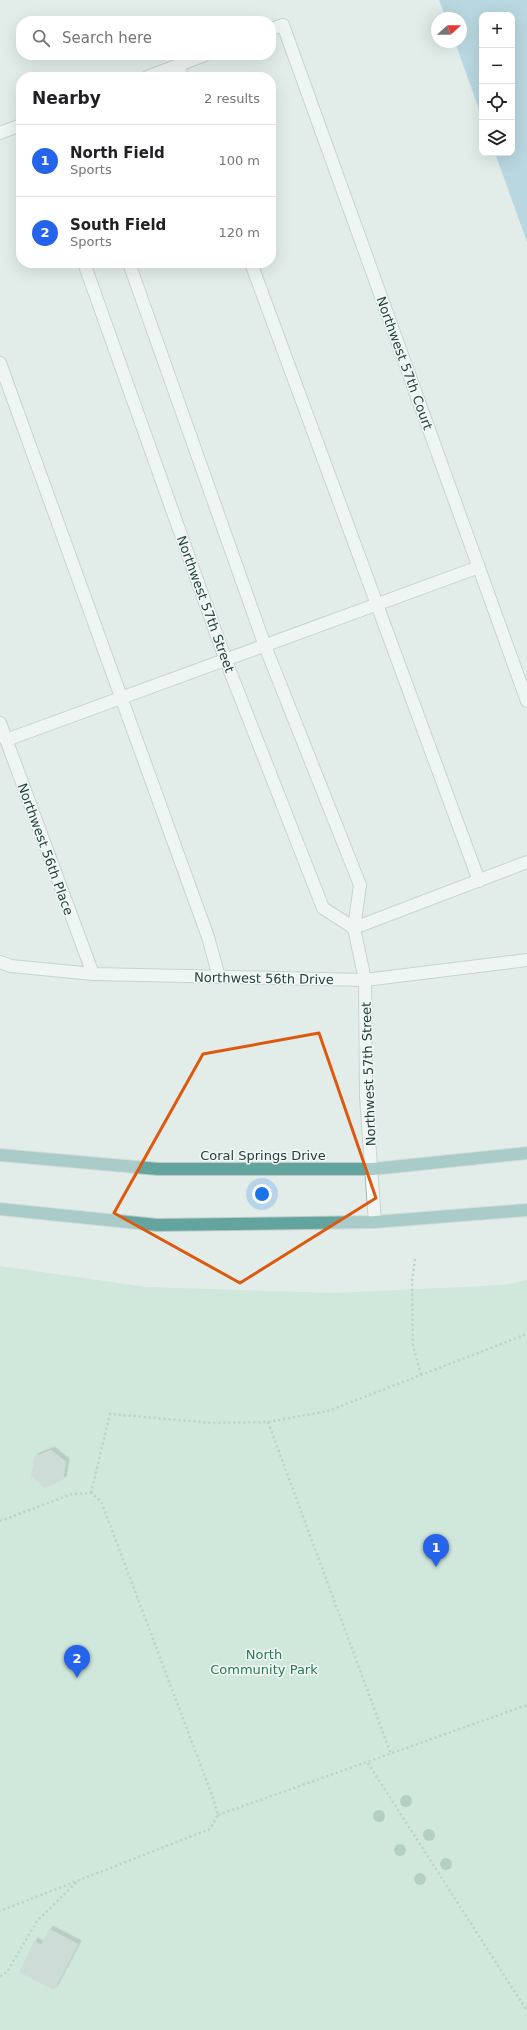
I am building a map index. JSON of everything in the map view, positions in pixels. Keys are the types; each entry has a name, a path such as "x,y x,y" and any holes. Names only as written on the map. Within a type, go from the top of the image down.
{"main road":[{"name":"Coral Springs Drive","path":"0,1155 158,1169 372,1168 527,1153"},
{"path":"0,1209 157,1225 375,1222 527,1210"}],"street":[{"name":"Northwest 57th Court","path":"276,28 283,25 527,701"},
{"path":"160,72 191,60"},
{"path":"178,65 180,72"},
{"path":"0,133 16,127"},
{"name":"Northwest 57th Street","path":"86,268 226,661 323,908 354,928"},
{"name":"Northwest 57th Street","path":"131,268 265,646 360,885 354,928 365,980 366,1097 375,1222"},
{"path":"253,268 479,881"},
{"path":"0,363 208,937 219,977"},
{"path":"6,740 226,661 479,567"},
{"name":"Northwest 56th Place","path":"0,724 93,974"},
{"path":"354,928 527,862"},
{"name":"Northwest 56th Drive","path":"0,962 11,966 93,974 365,980 527,960"}],"path":[{"path":"415,1259 412,1282 413,1346 421,1374"},
{"path":"91,1493 110,1414 212,1423 268,1422 328,1411 527,1334"},
{"path":"268,1422 391,1754"},
{"path":"0,1521 72,1494 91,1493 101,1501 213,1798 218,1815"},
{"path":"0,1911 210,1829 218,1815 368,1763 527,1705"},
{"path":"368,1763 527,2011"},
{"path":"0,1976 7,1972 37,1921 80,1880"}],"highlighted area":[{"path":"319,1033 376,1198 240,1283 114,1213 203,1054"}],"green space":[{"name":"North Community Park","path":"0,1266 146,1287 334,1293 504,1285 527,1280 527,2030 0,2030"}],"water":[{"path":"439,0 527,0 527,242 496,156 515,156 515,12 479,12 479,110 457,48 467,48 467,12 444,12"}],"building":[{"path":"51,1450 66,1462 63,1480 45,1488 31,1477 34,1457"},
{"path":"49,1929 78,1944 54,1990 19,1972 34,1941 41,1945"}],"place":[{"name":"North Field","path":"436,1567"},
{"name":"South Field","path":"77,1678"}]}
